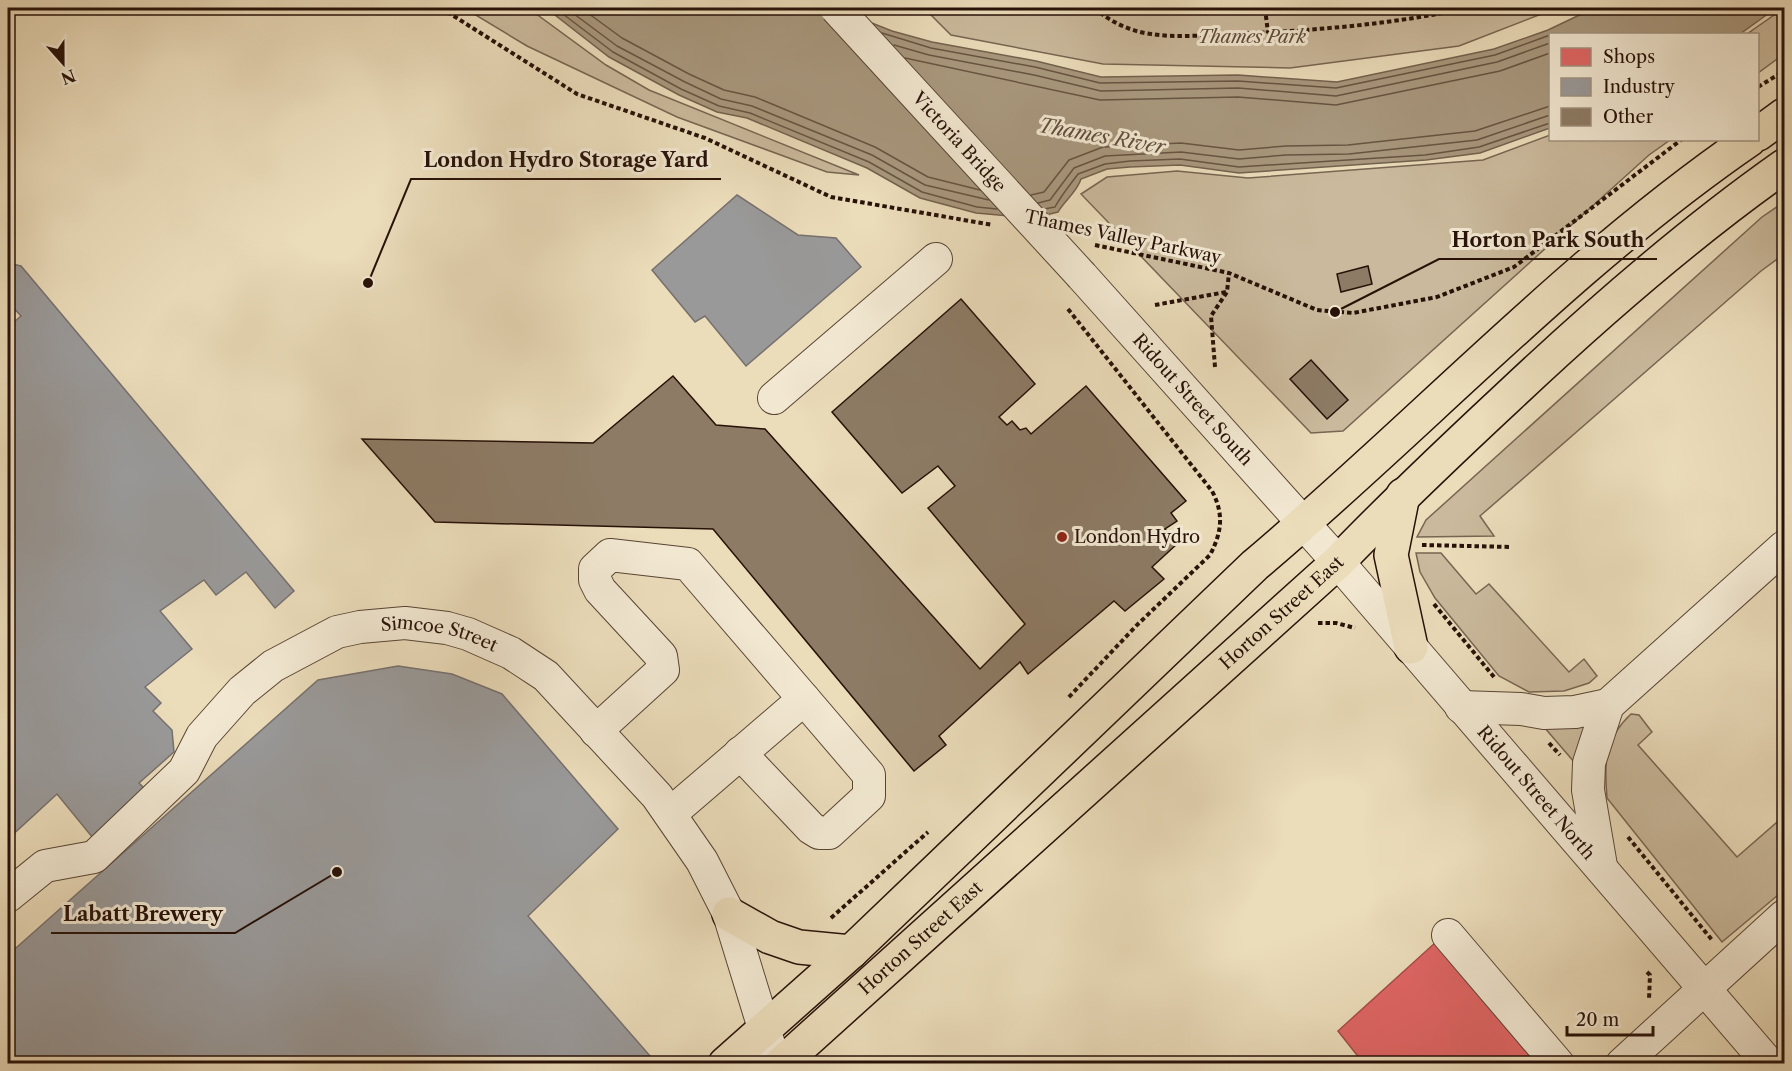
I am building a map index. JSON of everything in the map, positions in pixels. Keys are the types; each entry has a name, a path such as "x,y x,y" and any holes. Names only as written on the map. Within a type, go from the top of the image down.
{"main road":[{"path":"1759,133 1785,115"},
{"name":"Horton Street East","path":"725,1064 852,952 1255,565 1304,524 1542,305 1628,232 1748,141"},
{"name":"Horton Street East","path":"781,1064 1338,562 1403,495 1564,344 1676,248 1785,166"},
{"path":"1403,495 1390,555 1411,647"},
{"path":"729,914 770,937 799,947 852,952"}],"street":[{"name":"Victoria Bridge","path":"836,8 1082,276"},
{"path":"774,398 936,259"},
{"name":"Ridout Street South","path":"1082,276 1304,524"},
{"name":"Ridout Street North","path":"1304,524 1769,1064"},
{"path":"1601,867 1588,790 1589,764 1608,705 1785,547"},
{"path":"596,731 663,670 661,656 600,590 595,580 595,569 610,555 688,564 869,775 869,796 829,833 819,833 810,828 740,753"},
{"name":"Simcoe Street","path":"8,896 45,866 94,857 184,771 202,736 242,691 273,666 337,632 394,623 427,625 468,634 511,653 546,676 657,796 702,861 729,914 775,1064"},
{"path":"669,814 804,699"},
{"path":"1461,707 1521,709 1544,713 1608,705"},
{"path":"1622,1064 1785,916"},
{"path":"1448,935 1558,1064"}],"path":[{"name":"Thames Valley Parkway","path":"441,8 577,93 705,138 831,197 997,225"},
{"path":"1094,8 1113,23 1152,35 1268,33 1419,17 1467,8"},
{"path":"1265,8 1268,33"},
{"path":"1759,86 1785,70"},
{"name":"Thames Valley Parkway","path":"1090,244 1229,273 1317,310 1353,313 1437,297 1514,267 1680,141"},
{"path":"1215,367 1211,316 1227,292 1229,273"},
{"path":"1155,305 1227,292"},
{"path":"1061,706 1137,625 1210,555 1217,542 1221,521 1220,507 1212,490 1064,304"},
{"path":"1411,544 1511,547"},
{"path":"1430,599 1588,790"},
{"path":"1308,625 1336,623 1356,628"},
{"path":"828,920 860,895 936,824"},
{"path":"1625,834 1714,942"},
{"path":"1642,966 1650,975 1649,1002"}],"green space":[{"path":"464,8 528,8 606,65 649,90 859,175 827,172 677,117 527,46"},
{"name":"Thames Park","path":"924,8 1557,8 1459,46 1290,68 1103,64 951,35"},
{"path":"1784,8 1784,54 1759,72 1759,33 1748,33"},
{"path":"1549,135 1549,141 1669,141 1649,155 1343,431 1311,433 1081,194 1107,177 1177,171 1248,178 1483,160"},
{"path":"1784,202 1784,254 1761,271 1480,516 1494,536 1417,537 1426,520 1762,217"},
{"path":"1416,553 1441,553 1476,594 1489,584 1569,672 1584,659 1597,676 1589,683 1564,691 1529,692 1499,676 1435,598 1420,572"},
{"path":"1596,713 1580,739 1575,763 1538,720"},
{"path":"1631,714 1639,715 1652,732 1638,745 1737,857 1784,816 1784,890 1722,942 1607,798 1608,752 1615,733"}],"water":[{"name":"Thames River","path":"546,8 834,8 892,31 932,42 1036,61 1101,77 1238,75 1337,82 1494,49 1548,30 1594,8 1776,8 1741,33 1549,33 1549,128 1480,153 1426,160 1239,173 1180,165 1107,169 1081,179 1077,188 1058,212 1033,218 976,213 920,198 867,168 747,118 717,112 679,95 609,57"}],"building: Shops":[{"path":"1436,942 1531,1057 1524,1064 1364,1064 1338,1031"}],"building: Industry":[{"path":"737,195 798,235 836,238 861,267 746,366 705,316 695,322 652,270"},
{"path":"8,263 21,266 294,591 275,608 246,572 216,595 204,580 160,611 192,649 145,687 161,703 153,711 172,730 174,752 139,783 152,796 97,843 57,794 8,839 8,327 21,316 8,302"},
{"path":"398,666 452,674 502,694 618,829 528,916 657,1064 8,1064 8,955 318,680"}],"building: Other":[{"path":"1368,266 1372,284 1341,292 1337,274"},
{"name":"London Hydro","path":"961,299 1035,384 999,417 1007,425 1012,421 1020,430 1026,428 1031,434 1086,386 1186,501 1171,513 1177,521 1165,529 1177,544 1152,567 1164,579 1125,611 1114,601 1028,674 1020,662 939,736 946,745 914,771 713,529 435,522 362,439 593,443 673,376 716,425 765,429 980,669 1025,624 928,508 955,486 938,466 902,493 832,412"},
{"path":"1311,360 1348,400 1327,419 1290,379"}],"place":[{"name":"London Hydro Storage Yard","path":"368,283"},
{"name":"Horton Park South","path":"1335,312"},
{"name":"London Hydro","path":"1062,537"},
{"name":"Labatt Brewery","path":"337,872"}]}
